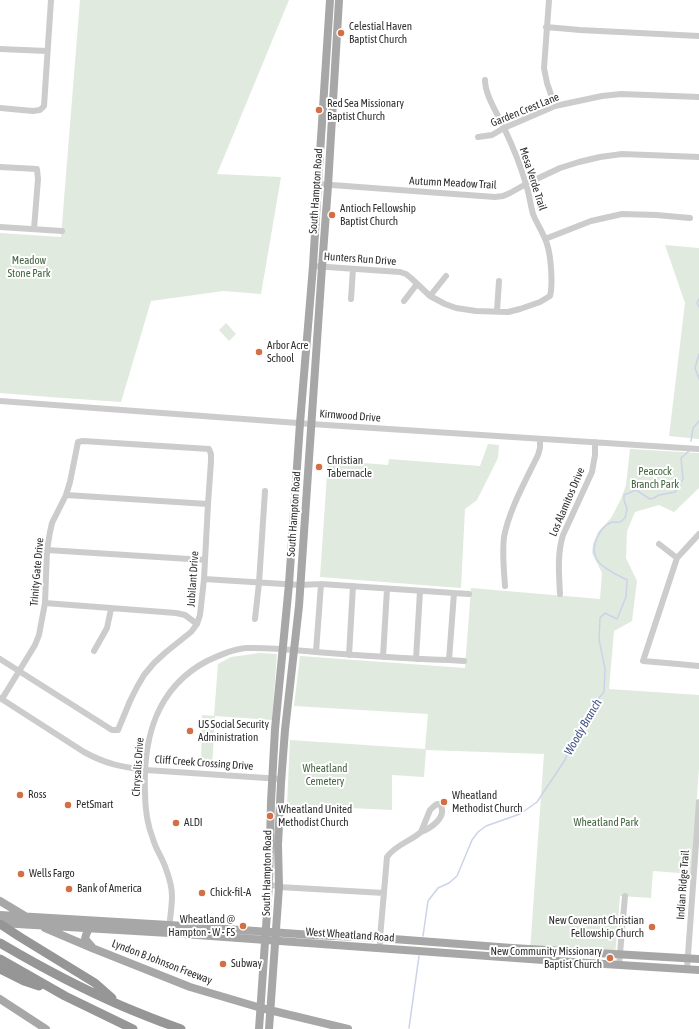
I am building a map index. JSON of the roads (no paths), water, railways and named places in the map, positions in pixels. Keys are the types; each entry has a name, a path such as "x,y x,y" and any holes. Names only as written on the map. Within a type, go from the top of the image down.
{"highway":[{"path":"0,923 95,983 121,1006"},
{"path":"0,943 44,969 72,983 121,1006 181,1029"},
{"path":"0,959 59,993 133,1029"},
{"path":"0,969 24,981 59,993"}],"main road":[{"name":"South Hampton Road","path":"259,1029 269,884 270,823 285,730 300,585 311,424 318,266 318,184 330,0"},
{"name":"South Hampton Road","path":"269,1029 279,887 275,729 284,649 300,423 328,186 339,0"},
{"path":"328,31 338,32"},
{"path":"325,75 335,76"},
{"path":"275,729 285,730"},
{"name":"Lyndon B Johnson Freeway","path":"0,901 13,912 26,916 41,926 190,987 261,1008 348,1029"},
{"path":"0,914 13,912"},
{"path":"0,919 7,919 13,912"},
{"name":"West Wheatland Road","path":"26,916 699,959"},
{"name":"West Wheatland Road","path":"0,923 169,933 699,970"},
{"path":"89,928 85,939 92,948"},
{"path":"492,956 493,946"},
{"path":"0,999 44,1028"}],"street":[{"path":"0,108 33,111 40,110 44,106 51,0"},
{"path":"548,0 544,68 555,106"},
{"path":"546,27 699,36"},
{"path":"0,49 48,51"},
{"name":"Mesa Verde Trail","path":"485,80 486,91 518,158 534,215 547,244 551,288"},
{"name":"Garden Crest Lane","path":"478,137 492,135 504,128 555,106 602,96 621,94 699,97"},
{"name":"Autumn Meadow Trail","path":"318,184 328,186 495,197 503,196 560,168 600,157 622,154 699,157"},
{"path":"0,167 38,169 34,229"},
{"path":"545,240 591,221 622,214 690,218"},
{"path":"0,227 62,231"},
{"name":"Hunters Run Drive","path":"318,266 400,272 406,274 430,296 445,304 456,308 476,311 508,312 520,309 540,302 550,296 551,288"},
{"path":"351,299 353,269"},
{"path":"430,296 446,276"},
{"path":"497,311 499,281"},
{"path":"404,300 417,284"},
{"name":"Kirnwood Drive","path":"0,401 311,424 699,449"},
{"path":"505,586 503,553 506,529 516,502 538,455 540,439"},
{"name":"Jubilant Drive","path":"19,671 112,730 118,730 130,701 144,676 154,663 189,635 197,624 204,579 212,454 209,449 80,441"},
{"name":"Trinity Gate Drive","path":"1,699 37,640 45,603 47,550 52,523 66,495 74,465 77,444 80,441"},
{"name":"Los Alamitos Drive","path":"560,594 560,543 592,472 595,455 595,442"},
{"path":"255,619 265,491"},
{"path":"66,495 208,504"},
{"path":"699,534 677,558 643,661 699,666"},
{"path":"659,544 677,558"},
{"path":"47,550 205,560"},
{"path":"204,579 300,585 321,584 469,594"},
{"path":"316,652 321,584"},
{"path":"349,655 354,586"},
{"path":"383,657 387,589"},
{"path":"416,659 420,591"},
{"path":"449,660 454,593"},
{"path":"45,603 176,613 185,615 197,624"},
{"path":"94,651 107,628 111,609"},
{"name":"Chrysalis Drive","path":"169,933 172,895 166,869 148,823 145,791 146,770 148,742 154,720 168,694 185,677 200,665 230,651 246,648 284,649 349,655 464,661"},
{"path":"0,659 19,671"},
{"name":"Cliff Creek Crossing Drive","path":"1,699 84,752 98,760 110,764 146,770 277,778"},
{"name":"Indian Ridge Trail","path":"687,969 699,802"},
{"path":"380,948 387,860 392,851 421,832"},
{"path":"269,884 279,887 384,893"},
{"path":"619,965 625,896"}],"waterway":[{"name":"Woody Branch","path":"699,299 697,303 699,307"},
{"name":"Woody Branch","path":"699,354 695,368 699,379"},
{"name":"Woody Branch","path":"691,441 693,428 699,421"},
{"name":"Woody Branch","path":"423,936 428,901 438,888 449,883 457,876 472,840 478,832 486,826 520,814 537,802 565,760 571,744 578,735 595,703 604,692 605,669 599,639 600,618 605,613 617,619 626,597 627,580 606,569 600,564 596,559 594,552 595,545 601,530 611,522 620,522 625,518 627,509 624,495 636,490 650,499 659,495 675,492 683,479 681,458 689,451"},
{"name":"Woody Branch","path":"409,1028 419,956"}],"place":[{"name":"Celestial Haven Baptist Church","path":"341,33"},
{"name":"Red Sea Missionary Baptist Church","path":"319,110"},
{"name":"Antioch Fellowship Baptist Church","path":"332,215"},
{"name":"Arbor Acre School","path":"259,352"},
{"name":"Christian Tabernacle","path":"319,467"},
{"name":"US Social Security Administration","path":"190,731"},
{"name":"Ross","path":"20,795"},
{"name":"Wheatland Methodist Church","path":"444,802"},
{"name":"PetSmart","path":"68,805"},
{"name":"Wheatland United Methodist Church","path":"270,816"},
{"name":"ALDI","path":"176,823"},
{"name":"Wells Fargo","path":"21,874"},
{"name":"Bank of America","path":"69,889"},
{"name":"Chick-fil-A","path":"202,893"},
{"name":"Wheatland @ Hampton - W - FS","path":"243,926"},
{"name":"New Covenant Christian Fellowship Church","path":"652,927"},
{"name":"New Community Missionary Baptist Church","path":"610,958"},
{"name":"Subway","path":"223,964"}],"park label":[{"name":"Meadow Stone Park","path":"29,267"},
{"name":"Peacock Branch Park","path":"655,478"},
{"name":"Wheatland Cemetery","path":"325,775"},
{"name":"Wheatland Park","path":"606,823"}]}
